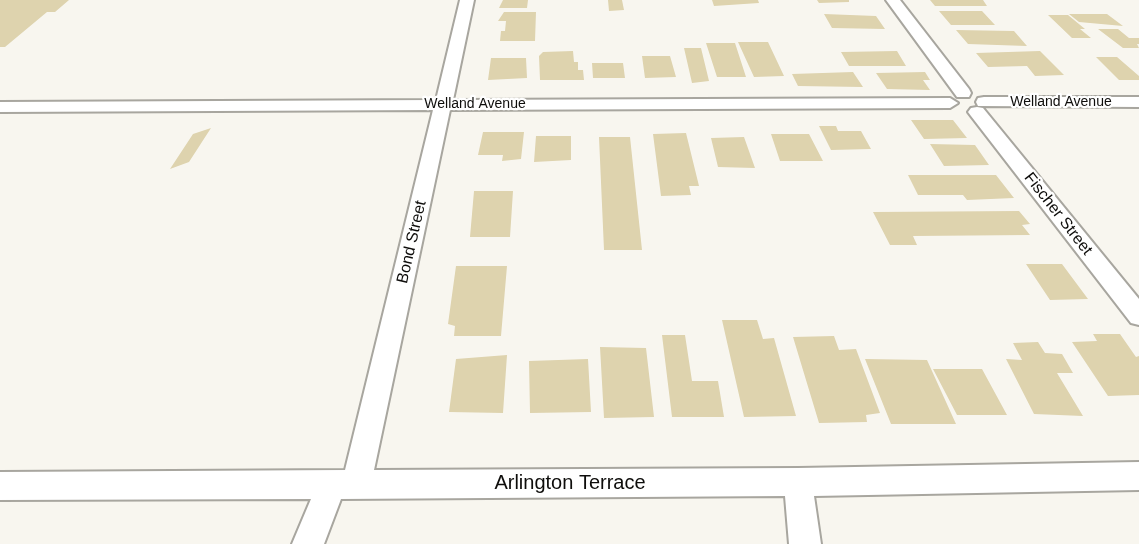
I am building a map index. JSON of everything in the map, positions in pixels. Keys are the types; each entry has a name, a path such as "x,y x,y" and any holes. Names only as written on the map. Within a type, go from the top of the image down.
{"street":[{"name":"Bond Street","path":"308,544 344,484 444,104 467,0"},
{"path":"893,0 956,98 981,107"},
{"name":"Welland Avenue","path":"0,107 956,98"},
{"name":"Welland Avenue","path":"981,107 1139,102"},
{"name":"Fischer Street","path":"981,107 1139,316"},
{"name":"Arlington Terrace","path":"0,486 798,482 1139,476"},
{"path":"798,482 805,544"}],"building":[{"path":"0,0 69,0 55,12 47,12 5,47 0,47"},
{"path":"503,0 528,0 527,8 499,8"},
{"path":"608,0 622,0 624,10 609,11"},
{"path":"712,0 758,0 759,3 714,6"},
{"path":"817,0 849,0 849,2 819,3"},
{"path":"930,0 983,0 987,6 935,6"},
{"path":"939,11 982,11 995,25 951,25"},
{"path":"504,12 536,12 535,41 500,41 501,31 505,31 506,21 498,21"},
{"path":"824,14 876,16 885,29 832,28"},
{"path":"1069,14 1107,14 1123,26 1079,22"},
{"path":"1048,15 1068,15 1085,29 1080,29 1091,38 1072,38"},
{"path":"1098,29 1118,29 1129,38 1139,38 1139,44 1137,44 1139,48 1123,48"},
{"path":"956,30 1014,31 1027,46 968,44"},
{"path":"738,42 768,42 784,76 754,77"},
{"path":"706,43 735,43 746,77 717,77"},
{"path":"684,48 701,48 709,81 692,83"},
{"path":"573,51 574,62 578,62 578,70 583,70 584,80 540,80 539,56 543,52"},
{"path":"897,51 906,66 849,66 841,52"},
{"path":"1040,51 1064,75 1035,76 1027,66 988,67 976,53"},
{"path":"642,56 670,56 676,77 645,78"},
{"path":"1096,57 1117,57 1139,76 1139,80 1119,80"},
{"path":"491,58 526,58 527,78 488,80"},
{"path":"592,63 623,63 625,78 593,78"},
{"path":"853,72 863,87 798,86 792,74"},
{"path":"925,72 930,80 923,80 930,90 887,89 876,73"},
{"path":"911,120 953,120 967,138 924,139"},
{"path":"819,126 836,126 838,131 861,131 871,149 831,150"},
{"path":"211,128 189,162 170,169 193,134"},
{"path":"483,132 524,132 521,159 502,161 503,155 478,155"},
{"path":"686,133 699,186 689,186 691,195 661,196 653,134"},
{"path":"771,134 809,134 823,161 780,161"},
{"path":"536,136 571,136 571,160 534,162"},
{"path":"599,137 630,137 642,250 604,250"},
{"path":"744,137 755,168 718,167 711,138"},
{"path":"930,144 975,145 989,165 944,166"},
{"path":"908,175 996,175 1014,198 967,200 963,195 918,195"},
{"path":"474,191 513,191 510,237 470,237"},
{"path":"1019,211 1030,224 1022,225 1030,235 913,236 917,245 890,245 873,212"},
{"path":"1026,264 1062,264 1088,299 1050,300"},
{"path":"456,266 507,266 501,336 454,336 455,326 448,324"},
{"path":"722,320 757,320 763,339 774,338 796,416 744,417"},
{"path":"1093,334 1120,334 1136,357 1139,356 1139,395 1108,396 1072,342 1097,341"},
{"path":"662,335 685,335 692,381 718,381 724,417 672,417"},
{"path":"834,336 839,350 856,349 880,413 866,415 867,422 819,423 793,337"},
{"path":"1038,342 1045,353 1062,354 1073,373 1057,373 1083,416 1034,414 1006,359 1022,360 1013,343"},
{"path":"600,347 646,348 654,417 604,418"},
{"path":"507,355 503,413 449,412 456,359"},
{"path":"588,359 591,412 530,413 529,361"},
{"path":"865,359 927,360 956,424 891,424"},
{"path":"933,369 982,369 1007,415 957,415"}]}
